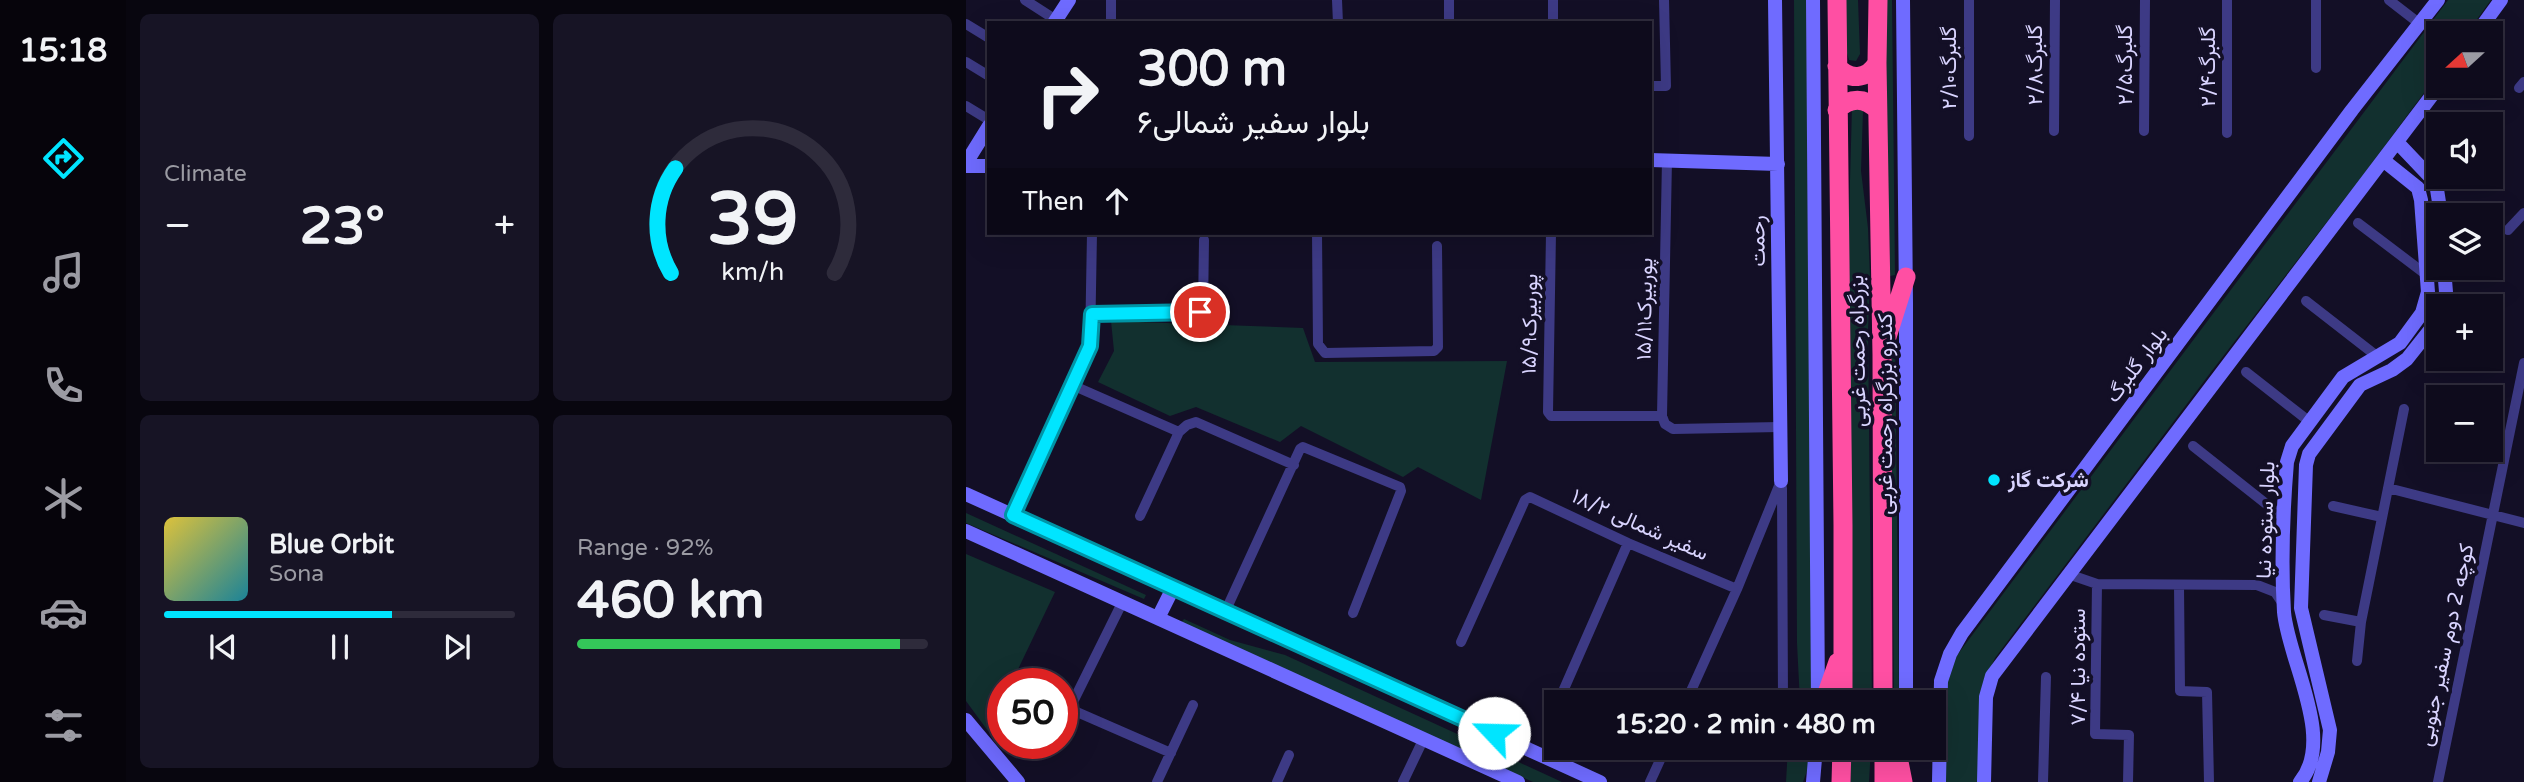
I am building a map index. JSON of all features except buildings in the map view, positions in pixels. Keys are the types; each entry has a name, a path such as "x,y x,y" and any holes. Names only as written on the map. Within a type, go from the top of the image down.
{"highway":[{"name":"بزرگراه رحمت غربی","path":"1837,0 1843,690"},
{"name":"بزرگراه رحمت غربی","path":"1878,0 1884,690"},
{"path":"1837,66 1848,75 1861,76 1873,69 1877,63"},
{"path":"1837,110 1857,100 1865,101 1877,110"},
{"path":"1882,355 1906,277"},
{"path":"1828,690 1843,648"},
{"path":"1841,782 1842,760"},
{"path":"1884,760 1884,782"},
{"path":"1899,760 1903,782"}],"street":[{"path":"1025,0 1055,21 1069,0"},
{"path":"1111,0 1111,21"},
{"path":"1337,0 1338,21"},
{"path":"1449,0 1449,21"},
{"path":"1553,0 1553,21"},
{"path":"1652,86 1666,86 1664,0"},
{"name":"رحمت","path":"1775,0 1782,481"},
{"path":"1814,0 1818,690"},
{"name":"کندرو بزرگراه رحمت غربی","path":"1903,0 1906,690"},
{"name":"گلبرگ۲/۱۰","path":"1969,0 1969,136"},
{"name":"گلبرگ۲/۸","path":"2054,131 2055,0"},
{"name":"گلبرگ۲/۵","path":"2144,131 2145,0"},
{"name":"گلبرگ۲/۴","path":"2227,0 2227,133"},
{"path":"2316,0 2316,68"},
{"path":"2389,0 2420,24"},
{"name":"بلوار گلبرگ","path":"1939,782 1941,681 1950,654 1962,633 2352,110 2438,0"},
{"path":"2486,21 2501,0"},
{"path":"966,24 987,37"},
{"path":"966,62 987,75"},
{"path":"1984,782 1988,686 1992,676 2430,98"},
{"path":"966,106 987,119"},
{"path":"987,129 966,162 987,166"},
{"path":"2397,142 2436,183 2439,203"},
{"path":"1652,160 1778,164"},
{"name":"پوربیرک۱۵/۱۱","path":"1662,416 1667,160"},
{"name":"بلوار ستوده نیا","path":"2384,160 2418,188 2426,254"},
{"path":"2410,183 2407,176 2410,169 2423,169"},
{"path":"2508,230 2524,213"},
{"path":"2358,223 2426,274"},
{"path":"1013,515 1090,346 1092,235"},
{"path":"1317,235 1318,344 1325,353 1434,351 1438,347 1437,246"},
{"name":"پوربیرک۱۵/۹","path":"1551,235 1551,416 1662,416"},
{"path":"1092,314 1203,311 1204,240"},
{"name":"بلوار ستوده نیا","path":"2300,782 2311,754 2313,730 2284,614 2287,461 2292,446 2343,377 2400,343 2422,313 2428,292 2428,280"},
{"path":"2306,301 2378,356"},
{"name":"بلوار ستوده نیا","path":"2319,782 2328,752 2330,730 2301,608 2306,465 2309,454 2360,386 2407,359 2426,335"},
{"name":"کوچه 2 دوم سفیر جنوبی","path":"2438,782 2524,363"},
{"path":"2246,372 2310,422"},
{"path":"1072,385 1179,432"},
{"path":"2357,661 2361,622 2404,409"},
{"path":"1662,416 1665,424 1673,429 1781,427"},
{"path":"1140,516 1179,432 1196,422 1294,465"},
{"path":"2193,446 2284,518"},
{"path":"1225,611 1300,449 1307,447 1401,491 1353,613"},
{"path":"1691,690 1782,481"},
{"path":"1782,481 1783,690"},
{"path":"2388,488 2524,523"},
{"path":"966,494 1600,782"},
{"name":"سفیر شمالی ۱۸/۲","path":"1461,642 1527,498 1530,497 1628,543 1737,589"},
{"path":"2333,506 2382,517"},
{"path":"966,531 1518,782"},
{"path":"1564,689 1628,543"},
{"path":"2068,574 2097,584 2257,585 2275,592 2284,605"},
{"name":"ستوده نیا ۷/۴","path":"2097,584 2095,734 2129,735 2128,782"},
{"path":"2179,585 2180,691 2207,692 2209,782"},
{"path":"1158,618 1173,588"},
{"path":"1078,693 1123,601"},
{"path":"2324,615 2361,622"},
{"path":"2042,782 2046,677"},
{"path":"1157,782 1193,705"},
{"path":"1078,712 1171,753"},
{"path":"966,720 1016,781"},
{"path":"1403,782 1424,738"},
{"path":"1277,782 1289,755"},
{"path":"1650,782 1659,760"},
{"path":"1812,779 1814,760"},
{"path":"1903,782 1904,760"}],"green space":[{"path":"1794,0 1808,0 1815,690 1799,690"},
{"path":"1846,0 1858,0 1860,54 1856,61 1849,60 1846,50"},
{"path":"1885,0 1892,0 1895,275 1890,276"},
{"path":"2448,0 2491,0 2476,21 2432,21"},
{"path":"2426,29 2426,90 1995,658 1985,680 1979,782 1945,782 1948,675 1955,658"},
{"path":"1852,107 1863,111 1861,171 1868,228 1870,276 1868,331 1872,690 1849,690 1847,292"},
{"path":"1111,321 1303,328 1315,362 1507,361 1481,500 1418,467 1403,477 1301,426 1280,442 1196,407 1170,416 1098,382 1114,351"},
{"path":"1895,327 1899,690 1894,690 1890,346"},
{"path":"966,513 1146,595 1144,599 966,523"},
{"path":"966,554 1055,592 1019,668 987,668 987,730 966,701"},
{"path":"1184,619 1230,640 1285,655 1562,782 1533,782 1181,623"},
{"path":"1787,760 1809,760 1803,782 1786,782"},
{"path":"1847,760 1870,760 1869,782 1846,782"}],"place":[{"name":"شرکت گاز","path":"1994,480"}],"route":[{"path":"1200,312 1092,314 1090,346 1013,515 1494,733"}]}
